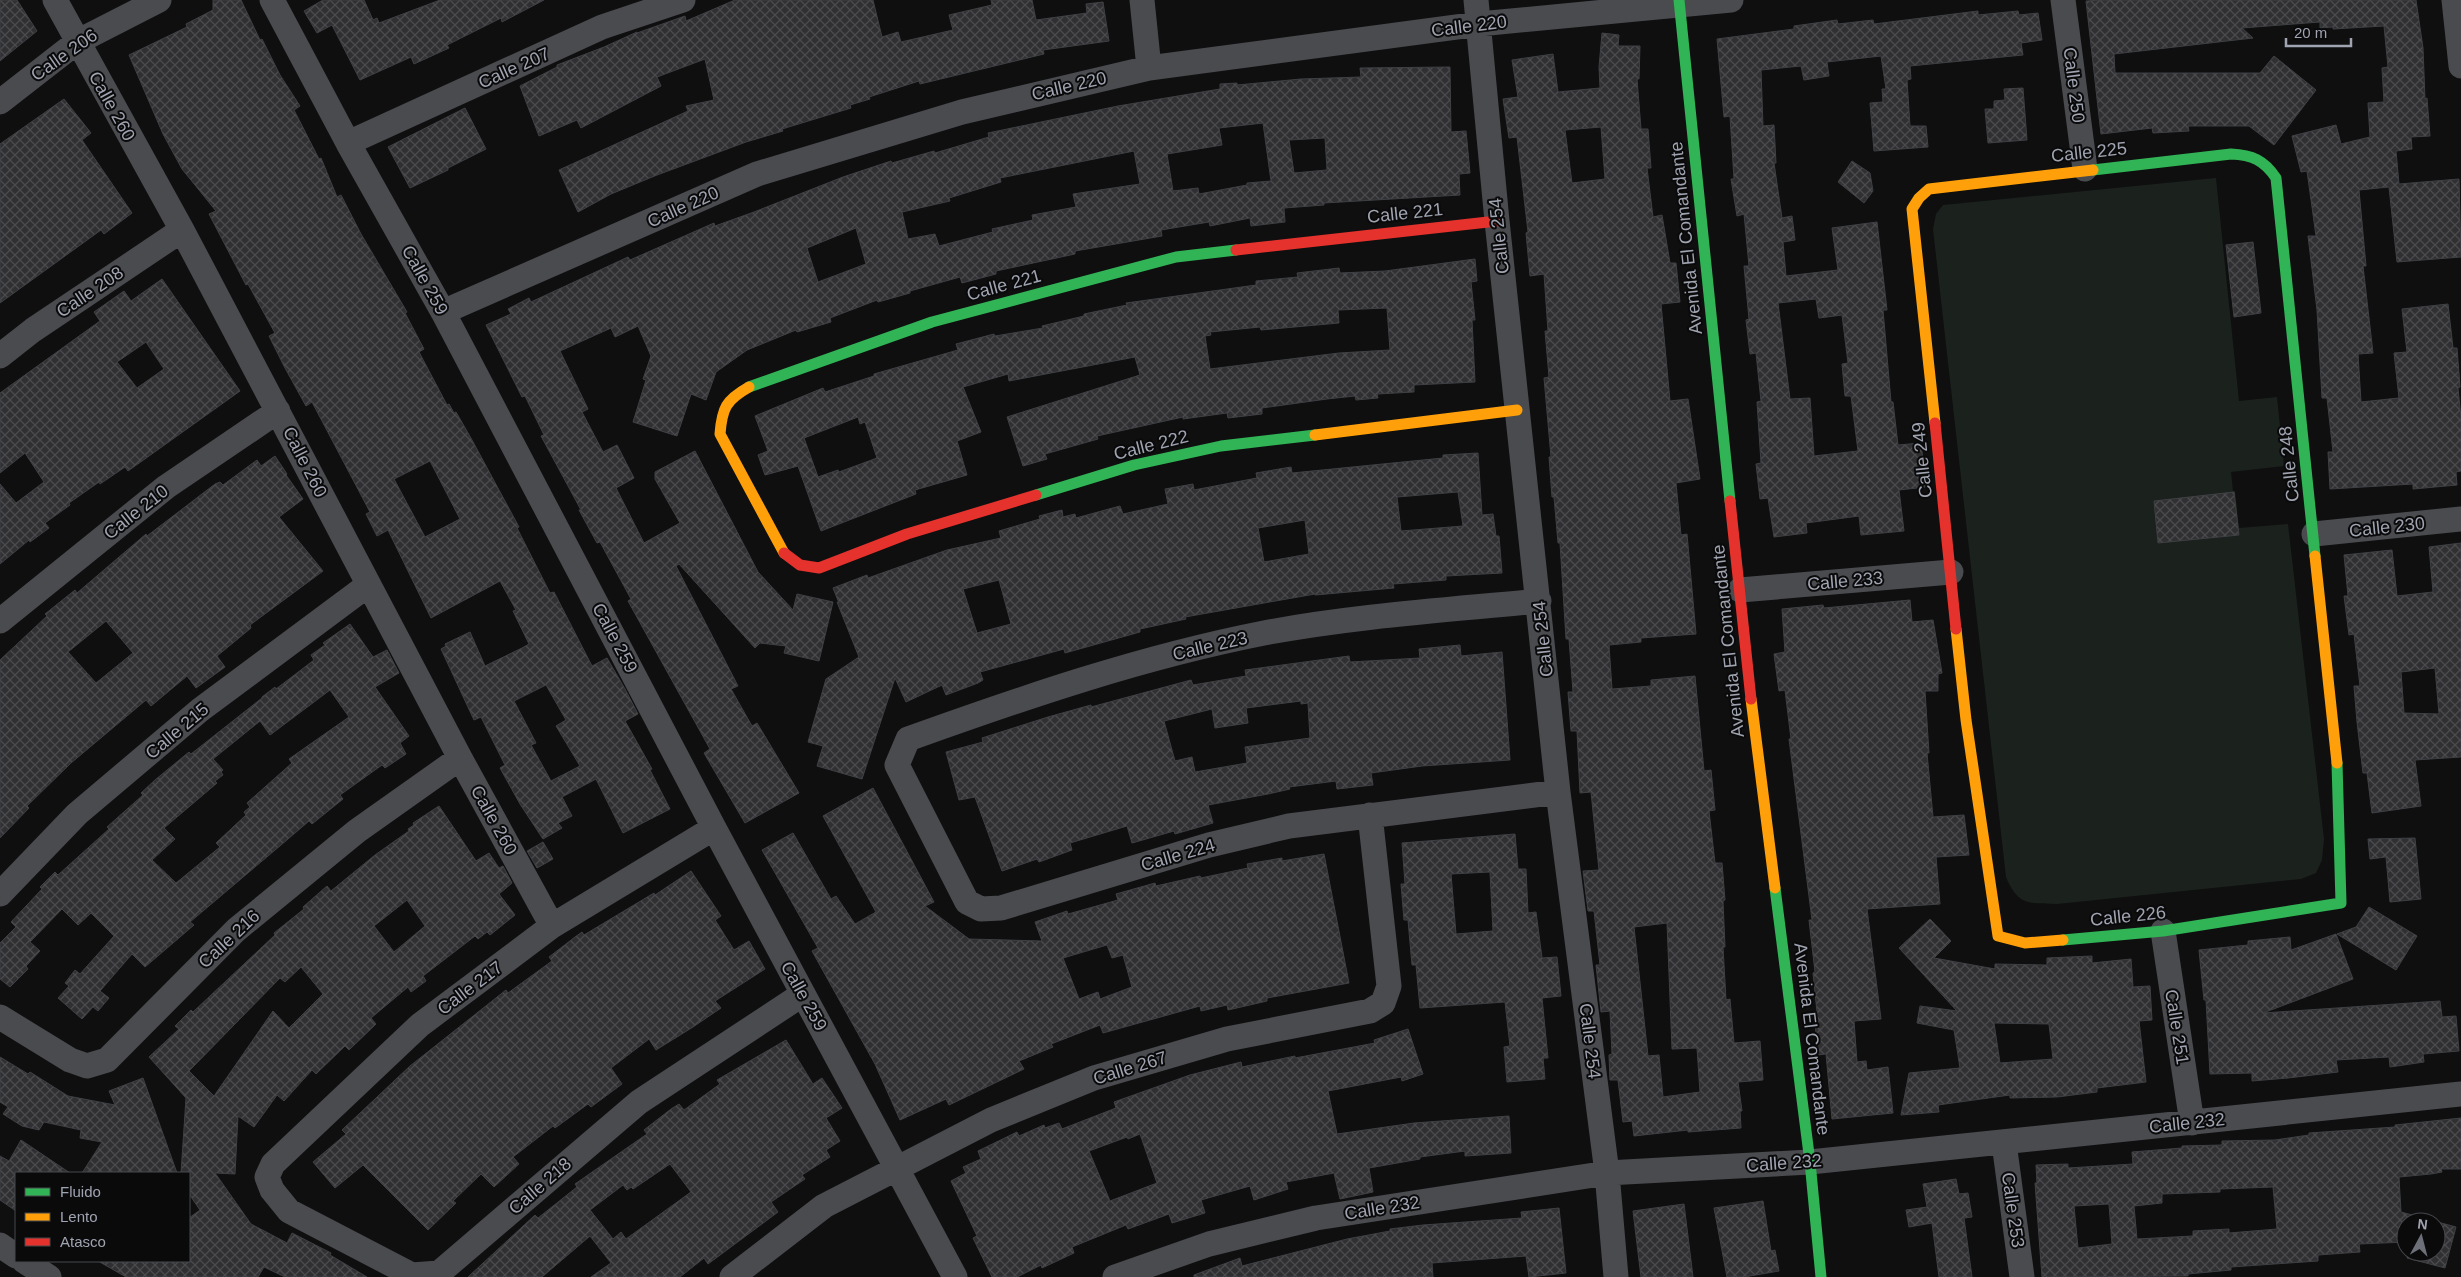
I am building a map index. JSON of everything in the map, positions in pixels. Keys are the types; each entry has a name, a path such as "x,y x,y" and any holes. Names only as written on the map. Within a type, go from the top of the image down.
{"street":[{"name":"Calle 260","path":"55,0 76,42 182,230 368,586 552,926"},
{"name":"Calle 206","path":"0,102 76,42 159,0"},
{"name":"Calle 259","path":"272,0 348,143 443,312 714,828 955,1277"},
{"name":"Calle 207","path":"348,143 602,27 683,0"},
{"path":"1142,0 1149,68"},
{"name":"Calle 220","path":"443,312 757,174 962,112 1149,68 1477,12 1731,0"},
{"name":"Calle 250","path":"2063,0 2085,169"},
{"path":"2454,0 2461,66"},
{"name":"Avenida El Comandante","path":"1679,2 1740,590 1810,1162 1821,1277"},
{"name":"Calle 254","path":"1477,12 1497,221 1558,792 1607,1172 1616,1277"},
{"name":"Calle 225","path":"1919,198 1929,189 2085,169 2231,154 2249,155 2266,162"},
{"name":"Calle 248","path":"2266,162 2276,178 2314,534 2336,766"},
{"name":"Calle 249","path":"1919,198 1912,209 1966,720"},
{"name":"Calle 221","path":"806,568 794,562 784,553 720,434 722,414 729,398 750,387 932,322 1176,257 1497,221"},
{"name":"Calle 208","path":"0,356 33,330 182,230"},
{"name":"Calle 222","path":"806,568 819,568 907,534 1125,468 1221,446 1517,410"},
{"name":"Calle 210","path":"0,620 166,487 278,411"},
{"name":"Calle 230","path":"2314,534 2461,519"},
{"name":"Calle 233","path":"1740,590 1951,572"},
{"name":"Calle 215","path":"0,894 77,814 200,710 368,586"},
{"name":"Calle 223","path":"901,754 908,739 1018,700 1140,663 1264,633 1400,614 1539,601"},
{"name":"Calle 226","path":"1966,720 1998,936 2025,943 2163,931 2342,903 2336,766"},
{"name":"Calle 224","path":"901,754 897,765 967,902 981,910 1001,908 1209,844 1289,826 1558,792"},
{"name":"Calle 216","path":"0,1016 70,1060 87,1066 106,1060 236,930 357,831 460,758"},
{"name":"Calle 267","path":"732,1277 824,1206 992,1120 1094,1078 1227,1039 1370,1011 1384,1003 1389,986 1370,815"},
{"name":"Calle 217","path":"272,1190 267,1176 272,1164 413,1032 552,926 714,828"},
{"name":"Calle 251","path":"2163,931 2192,1123"},
{"name":"Calle 218","path":"272,1190 289,1211 412,1275 439,1272 639,1102 803,994"},
{"name":"Calle 232","path":"1115,1277 1208,1244 1316,1218 1607,1172 1810,1162 2461,1094"},
{"name":"Calle 253","path":"2004,1143 2022,1277"},
{"path":"0,1245 15,1255"},
{"path":"26,1262 50,1277"}],"shaded area":[{"path":"2216,178 2239,401 2277,397 2284,466 2231,472 2233,491 2235,491 2239,528 2288,524 2324,839 2322,860 2316,873 2301,879 2057,904 2032,903 2020,898 2015,893 2006,877 1933,229 1936,214 1943,205"}],"building":[{"path":"0,0 17,0 37,31 0,61"},
{"path":"213,0 241,0 260,40 262,39 280,75 300,106 294,110 319,159 321,158 337,197 341,195 361,234 407,312 405,313 424,349 419,352 447,405 449,404 454,413 456,412 472,440 519,527 517,528 550,593 554,592 592,666 607,658 625,689 638,714 625,721 652,769 650,770 670,809 623,833 596,779 562,797 572,816 558,823 562,828 543,839 520,804 500,768 505,765 481,717 474,720 441,649 446,646 445,644 470,632 485,666 522,648 529,644 513,611 516,610 500,581 431,618 388,530 377,536 366,514 370,512 312,402 306,406 285,368 269,336 275,333 248,284 246,285 209,214 216,211 182,169 163,134 129,55 187,27 186,24 213,10","holes":["430,461 460,519 425,537 394,479","546,685 566,720 556,726 580,766 551,781 531,745 536,743 514,701"]},
{"path":"323,0 364,0 373,20 377,18 379,23 440,0 544,0 502,22 501,18 447,45 449,48 414,64 411,57 360,80 332,25 317,33 304,11"},
{"path":"735,0 873,0 882,37 898,32 901,42 953,30 949,15 992,5 991,0 1032,0 1036,20 1087,13 1086,4 1103,2 1109,41 1043,50 1044,54 920,84 919,81 869,97 870,99 850,105 851,108 782,129 783,131 746,142 657,175 611,194 578,212 559,170 688,111 686,106 714,100 705,59 657,77 661,86 581,128 577,120 539,136 520,86 557,67 557,65 637,32 685,16 686,21"},
{"path":"2416,0 2423,48 2425,99 2427,98 2430,136 2411,137 2412,149 2396,151 2399,184 2459,179 2461,257 2397,262 2389,187 2359,190 2366,266 2363,266 2373,353 2358,354 2361,402 2399,398 2394,353 2407,352 2402,309 2448,304 2453,348 2457,348 2460,387 2458,388 2461,418 2461,471 2456,472 2457,485 2413,489 2413,484 2330,489 2328,452 2333,452 2327,398 2322,398 2317,310 2308,236 2316,236 2307,171 2301,172 2292,136 2336,125 2341,144 2370,137 2368,103 2384,102 2382,68 2388,67 2384,26 2333,29 2333,27 2320,28 2320,22 2242,28 2253,38 2114,54 2115,73 2260,73 2274,56 2316,90 2274,145 2249,126 2188,126 2189,131 2153,133 2152,128 2101,134 2086,1"},
{"path":"1978,11 1978,15 2018,11 2019,15 2038,13 2042,40 2021,43 2023,55 1910,66 1911,79 1907,80 1910,126 1926,126 1928,147 1874,151 1870,103 1883,102 1882,89 1886,89 1881,56 1827,62 1829,76 1804,80 1801,66 1761,70 1763,126 1774,125 1776,163 1774,163 1782,218 1792,216 1795,240 1783,242 1786,276 1838,270 1832,228 1877,222 1887,310 1883,310 1891,402 1893,402 1898,445 1921,443 1926,487 1899,490 1904,531 1861,535 1859,516 1806,523 1807,533 1774,537 1768,498 1760,499 1756,464 1761,463 1757,402 1761,401 1756,353 1750,354 1746,320 1749,319 1744,266 1749,266 1744,214 1737,216 1731,179 1734,179 1730,116 1724,117 1717,39 1794,29 1794,26 1837,20 1838,24 1873,20 1874,24","holes":["1816,299 1819,318 1842,315 1848,363 1842,364 1845,396 1851,396 1858,451 1814,456 1810,398 1790,399 1778,303"]},
{"path":"1602,33 1619,35 1618,46 1640,46 1639,79 1637,79 1641,129 1648,129 1651,168 1647,168 1653,217 1662,215 1670,263 1676,263 1680,302 1661,304 1670,401 1688,399 1700,479 1676,483 1681,535 1687,534 1696,634 1641,638 1641,642 1609,645 1612,689 1651,686 1651,680 1695,676 1704,771 1711,770 1715,810 1709,811 1715,863 1722,863 1725,900 1723,901 1725,947 1723,947 1726,1000 1730,999 1734,1043 1760,1041 1763,1080 1738,1082 1742,1111 1740,1111 1741,1128 1688,1132 1688,1130 1634,1136 1632,1121 1623,1122 1618,1080 1610,1080 1609,1055 1612,1054 1610,1011 1601,1012 1596,965 1600,965 1594,911 1588,911 1583,871 1599,870 1591,792 1580,793 1577,731 1571,731 1568,692 1573,692 1569,639 1566,639 1560,543 1558,543 1554,497 1552,497 1549,457 1551,457 1544,378 1549,377 1545,331 1548,331 1544,274 1530,276 1526,233 1528,232 1517,137 1509,138 1503,99 1518,97 1512,60 1553,54 1558,92 1600,88 1599,67","holes":["1601,127 1605,179 1572,183 1565,130","1667,923 1672,1049 1697,1048 1700,1092 1663,1097 1659,1055 1648,1056 1634,927"]},
{"path":"1450,67 1451,132 1466,131 1470,173 1459,174 1460,195 1324,203 1324,205 1284,208 1285,222 1251,226 1250,218 1210,226 1209,222 1161,230 1162,236 1075,251 1075,254 996,271 996,274 962,283 960,277 878,302 877,300 830,318 831,322 797,332 796,330 747,350 716,372 706,400 691,394 677,436 633,422 646,380 643,379 651,356 638,326 615,337 611,328 560,351 588,409 582,412 603,452 617,445 634,478 616,488 644,543 680,523 655,479 655,472 695,451 758,572 793,610 797,594 833,602 819,661 784,653 786,646 760,643 755,648 679,564 676,566 738,686 731,689 752,726 757,723 799,793 745,823 704,753 710,749 628,601 631,599 600,542 597,543 579,510 581,510 541,436 544,435 525,396 522,397 486,325 511,314 508,309 529,298 531,302 628,257 630,260 714,223 715,226 843,177 891,161 892,163 934,151 935,153 989,137 988,133 1118,106 1220,89 1220,84 1237,83 1237,85 1301,79 1361,77 1360,68","holes":["1263,123 1271,181 1247,183 1247,185 1199,194 1198,188 1173,191 1167,154 1222,145 1219,128","1325,138 1327,170 1294,173 1289,140","1134,151 1140,184 1073,194 1076,207 1032,215 1033,220 992,229 993,232 939,246 935,234 908,239 902,212 950,201 949,198 1001,182 1000,178","856,228 866,264 818,282 807,248"]},
{"path":"2023,88 2027,140 1988,143 1985,109 1994,109 1994,101 2005,100 2004,89"},
{"path":"64,99 91,133 82,140 132,213 104,234 101,230 0,303 0,144"},
{"path":"465,108 486,149 410,188 388,147"},
{"path":"1852,161 1870,173 1873,191 1864,203 1838,182"},
{"path":"2253,242 2261,313 2234,317 2226,245"},
{"path":"1475,259 1477,281 1471,282 1475,320 1472,320 1475,382 1414,385 1414,392 1377,394 1378,398 1356,400 1355,396 1262,408 1262,414 1228,418 1227,413 1183,419 1183,417 1097,436 1098,439 1045,454 1047,459 1023,466 1007,417 1140,375 1135,357 1009,381 1008,374 963,387 981,432 957,441 967,475 915,490 916,494 821,531 798,466 765,475 758,455 768,451 755,416 823,388 825,392 874,376 874,374 958,350 956,344 994,334 995,336 1043,328 1042,326 1084,316 1084,314 1127,305 1126,303 1256,285 1256,281 1298,277 1297,273 1339,268 1340,273 1385,271","holes":["1387,308 1390,350 1339,353 1210,369 1205,336 1211,335 1210,332 1260,327 1261,330 1339,323 1338,310","858,417 860,424 865,422 877,458 839,472 838,470 818,477 804,438"]},
{"path":"162,279 240,391 128,471 125,467 69,503 70,505 45,523 49,528 30,542 29,540 0,564 0,484 16,503 44,482 25,453 0,473 0,393 100,321 94,312 124,291 131,301","holes":["146,342 164,369 137,388 117,362"]},
{"path":"1478,453 1482,515 1493,514 1496,536 1499,536 1502,573 1446,576 1446,580 1393,584 1394,588 1315,594 1185,617 1186,619 1140,629 1140,632 1065,653 1064,649 980,672 983,680 978,683 946,695 942,685 906,702 895,678 862,779 817,766 823,746 808,742 826,679 859,657 833,588 867,575 868,578 947,550 1001,538 999,531 1040,519 1039,516 1062,510 1063,517 1075,514 1076,518 1120,506 1123,514 1168,504 1165,489 1193,484 1194,490 1257,478 1256,473 1291,467 1292,473 1443,458 1443,455","holes":["1458,492 1463,526 1401,531 1397,497","1305,520 1309,554 1264,562 1258,528","999,580 1011,624 977,633 963,589"]},
{"path":"275,456 303,499 279,517 323,571 250,625 251,628 217,656 225,667 196,688 187,676 151,706 146,700 71,763 27,806 29,808 0,838 0,660 47,616 45,614 75,590 77,593 146,534 147,536 215,484 220,482 223,485 257,460 261,466","holes":["106,621 133,653 96,683 68,652"]},
{"path":"2234,492 2239,535 2158,543 2154,501"},
{"path":"2461,543 2461,757 2415,760 2421,806 2372,813 2367,773 2363,773 2357,722 2354,686 2360,686 2354,634 2349,635 2344,596 2348,596 2344,555 2392,550 2397,596 2433,592 2429,547","holes":["2435,668 2439,714 2404,713 2401,672"]},
{"path":"1910,600 1912,622 1933,620 1942,673 1938,674 1938,691 1925,691 1929,753 1927,753 1933,817 1964,815 1969,855 1936,857 1940,904 1867,909 1881,1019 1854,1021 1857,1062 1866,1061 1867,1070 1888,1067 1893,1113 1832,1119 1826,1054 1818,1055 1814,1012 1817,1012 1813,973 1815,972 1809,920 1812,920 1789,739 1791,739 1785,690 1779,691 1774,654 1785,652 1782,609 1823,605 1824,608"},
{"path":"350,624 373,657 387,650 399,673 375,687 409,736 400,743 406,754 385,768 382,765 340,795 343,799 312,824 309,821 190,922 194,925 145,967 132,954 100,991 109,998 98,1011 93,1007 82,1019 58,998 69,986 65,983 75,970 80,974 114,936 91,913 78,925 62,909 30,942 40,951 26,966 28,969 10,987 0,979 0,943 16,927 11,922 42,889 40,887 55,872 58,875 109,829 107,827 143,795 141,793 155,780 189,752 191,754 275,687 276,689 314,660 311,655 325,645 323,643","holes":["330,690 349,717 289,759 292,763 247,803 250,807 244,812 246,815 216,843 220,847 176,883 152,860 175,839 164,828 217,783 215,781 223,775 221,772 223,770 213,759 260,721 270,735"]},
{"path":"1460,645 1461,656 1502,652 1510,760 1422,766 1371,773 1373,785 1337,789 1336,781 1289,787 1290,789 1268,794 1208,805 1213,823 1175,834 1174,831 1132,843 1127,826 1070,843 1072,850 1039,862 1037,859 1002,871 975,797 959,800 946,752 983,742 982,738 1091,705 1091,707 1191,680 1193,685 1246,676 1245,670 1349,656 1350,662 1420,658 1419,649","holes":["1301,701 1301,704 1308,703 1310,738 1245,747 1247,763 1195,772 1192,757 1175,761 1164,721 1212,709 1215,728 1248,723 1246,708"]},
{"path":"873,788 934,902 925,906 969,939 1042,941 1035,922 1067,911 1068,914 1118,900 1116,894 1155,883 1156,886 1248,868 1247,864 1282,858 1282,861 1324,854 1349,983 1267,998 1267,1001 1228,1010 1227,1005 1201,1011 1200,1006 1103,1033 1100,1025 1051,1044 1053,1047 1019,1061 1024,1069 949,1105 946,1099 900,1120 875,1064 812,951 818,948 762,850 793,833 831,899 836,896 855,924 876,912 823,816","holes":["1107,945 1112,958 1123,955 1132,987 1100,999 1098,992 1079,999 1063,958"]},
{"path":"439,806 476,861 489,853 499,868 503,866 512,883 499,894 515,915 490,935 487,932 478,939 475,936 423,976 426,981 411,992 408,987 371,1018 376,1024 349,1050 345,1046 316,1074 312,1070 284,1101 277,1095 254,1127 238,1116 235,1174 215,1173 251,1224 287,1243 292,1233 331,1253 330,1255 367,1277 285,1277 264,1267 258,1277 126,1277 100,1262 190,1262 190,1217 200,1210 190,1195 190,1172 181,1172 186,1098 149,1057 179,1029 175,1026 191,1010 193,1012 275,935 274,933 304,909 303,907 327,886 331,891 375,855 409,831 408,829 414,825 413,823","holes":["407,900 425,926 394,952 374,926","301,967 323,994 289,1028 273,1011 214,1096 189,1071 280,978 285,982"]},
{"path":"1515,834 1518,869 1526,869 1528,913 1536,912 1542,958 1557,957 1561,996 1542,998 1548,1058 1543,1058 1545,1079 1507,1082 1504,1047 1510,1046 1505,1002 1420,1008 1416,965 1412,965 1408,920 1404,920 1401,884 1405,884 1402,843","holes":["1490,872 1493,931 1456,934 1451,874"]},
{"path":"2415,838 2421,899 2390,902 2386,857 2370,859 2368,839"},
{"path":"543,842 553,859 537,868 527,851"},
{"path":"691,871 721,916 715,920 734,950 749,941 765,969 715,1001 721,1008 693,1027 656,1050 649,1039 611,1068 622,1084 591,1107 588,1104 555,1128 553,1126 513,1157 519,1164 494,1187 481,1174 453,1201 456,1203 428,1230 363,1165 335,1188 313,1162 346,1134 342,1130 410,1066 506,990 508,993 552,961 549,957 582,932 584,935 654,893 655,895"},
{"path":"2369,907 2417,936 2396,970 2337,934 2356,927"},
{"path":"1930,919 1951,941 1934,958 1995,969 1995,964 2047,965 2047,958 2092,956 2092,963 2131,959 2133,987 2150,986 2152,1020 2139,1021 2146,1082 2097,1088 2097,1092 2057,1097 2010,1098 2010,1095 1938,1105 1939,1112 1901,1115 1909,1073 1960,1068 1954,1030 1917,1023 1920,1006 1957,1011 1899,948","holes":["1994,1023 2049,1024 2053,1059 2000,1063"]},
{"path":"2336,934 2353,979 2263,1013 2440,1001 2442,1017 2456,1016 2459,1051 2423,1054 2424,1062 2390,1067 2389,1057 2336,1060 2338,1072 2288,1078 2252,1081 2252,1073 2210,1074 2206,1000 2204,1000 2199,950 2248,945 2248,941 2290,937 2291,950"},
{"path":"1408,1029 1423,1074 1402,1081 1401,1077 1328,1091 1337,1134 1414,1123 1509,1116 1511,1153 1465,1156 1465,1151 1420,1157 1420,1159 1369,1168 1373,1192 1340,1199 1334,1173 1286,1182 1288,1189 1254,1200 1250,1186 1201,1200 1205,1213 1172,1223 1169,1214 1128,1229 1126,1225 1072,1247 1074,1253 1042,1268 1041,1265 1017,1277 992,1277 973,1238 977,1236 951,1181 966,1173 963,1167 981,1159 978,1151 1017,1132 1019,1136 1044,1125 1045,1128 1059,1123 1062,1129 1116,1108 1114,1102 1190,1075 1241,1062 1242,1067 1375,1043 1374,1040","holes":["1140,1134 1157,1183 1110,1201 1089,1151"]},
{"path":"786,1040 813,1084 822,1078 842,1108 826,1118 840,1141 826,1150 830,1157 802,1175 805,1179 771,1202 778,1212 708,1264 704,1258 680,1277 591,1277 611,1263 590,1236 542,1277 468,1277 535,1215 538,1218 577,1187 575,1184 647,1134 644,1130 671,1109 679,1104 684,1110 720,1084 717,1080","holes":["670,1164 691,1192 626,1239 621,1232 613,1239 590,1210 623,1185 627,1190 631,1187 633,1189"]},
{"path":"0,1057 28,1074 30,1072 68,1096 115,1105 109,1091 143,1078 177,1172 83,1172 102,1142 80,1138 81,1130 44,1122 39,1130 22,1126 3,1114 8,1107 0,1102"},
{"path":"2461,1118 2461,1169 2441,1169 2442,1172 2399,1177 2401,1212 2396,1212 2396,1242 2359,1244 2360,1252 2318,1255 2318,1261 2231,1267 2231,1270 2188,1274 2188,1276 2042,1277 2035,1183 2037,1183 2036,1165 2068,1164 2068,1168 2133,1164 2132,1152 2182,1148 2182,1146 2222,1145 2222,1141 2275,1140 2309,1135 2309,1133 2395,1127 2395,1125","holes":["2273,1187 2277,1229 2229,1233 2229,1229 2193,1231 2193,1236 2137,1239 2134,1206 2162,1203 2162,1194 2220,1192 2220,1189","2109,1204 2112,1244 2078,1248 2074,1206"]},
{"path":"21,1140 69,1172 15,1172 15,1210 0,1200 0,1156 9,1161"},
{"path":"1956,1179 1959,1194 1968,1193 1972,1217 1964,1218 1972,1277 1939,1277 1932,1223 1909,1227 1906,1210 1927,1207 1923,1184"},
{"path":"1763,1201 1771,1251 1775,1250 1779,1271 1744,1277 1727,1277 1714,1208"},
{"path":"1684,1204 1693,1277 1641,1277 1633,1211"},
{"path":"1559,1208 1566,1273 1529,1277 1526,1256 1432,1263 1433,1277 1194,1277 1194,1275 1240,1258 1242,1266 1347,1239 1390,1231 1390,1229 1522,1218 1521,1212"},
{"path":"2446,1224 2456,1227 2445,1268 2422,1262 2446,1262"}],"traffic: fast":[{"path":"1679,0 1730,501"},
{"path":"2231,154 2251,157 2257,160 2267,167 2276,178 2315,556"},
{"path":"2093,170 2231,154"},
{"path":"749,387 932,322 1176,257 1236,250"},
{"path":"1036,495 1134,465 1221,446 1315,435"},
{"path":"2063,940 2163,931 2341,903 2337,763"},
{"path":"1775,888 1810,1162 1821,1277"}],"traffic: slow":[{"path":"1935,423 1912,209 1919,198 1929,189 2093,170"},
{"path":"749,387 730,401 724,411 720,434 784,553"},
{"path":"1315,435 1517,410"},
{"path":"2315,556 2337,763"},
{"path":"1956,629 1966,720 1998,936 2025,943 2063,940"},
{"path":"1751,699 1775,888"}],"traffic: jam":[{"path":"1236,250 1497,221"},
{"path":"1935,423 1956,629"},
{"path":"784,553 800,565 819,568 907,534 1036,495"},
{"path":"1730,501 1751,699"}]}
